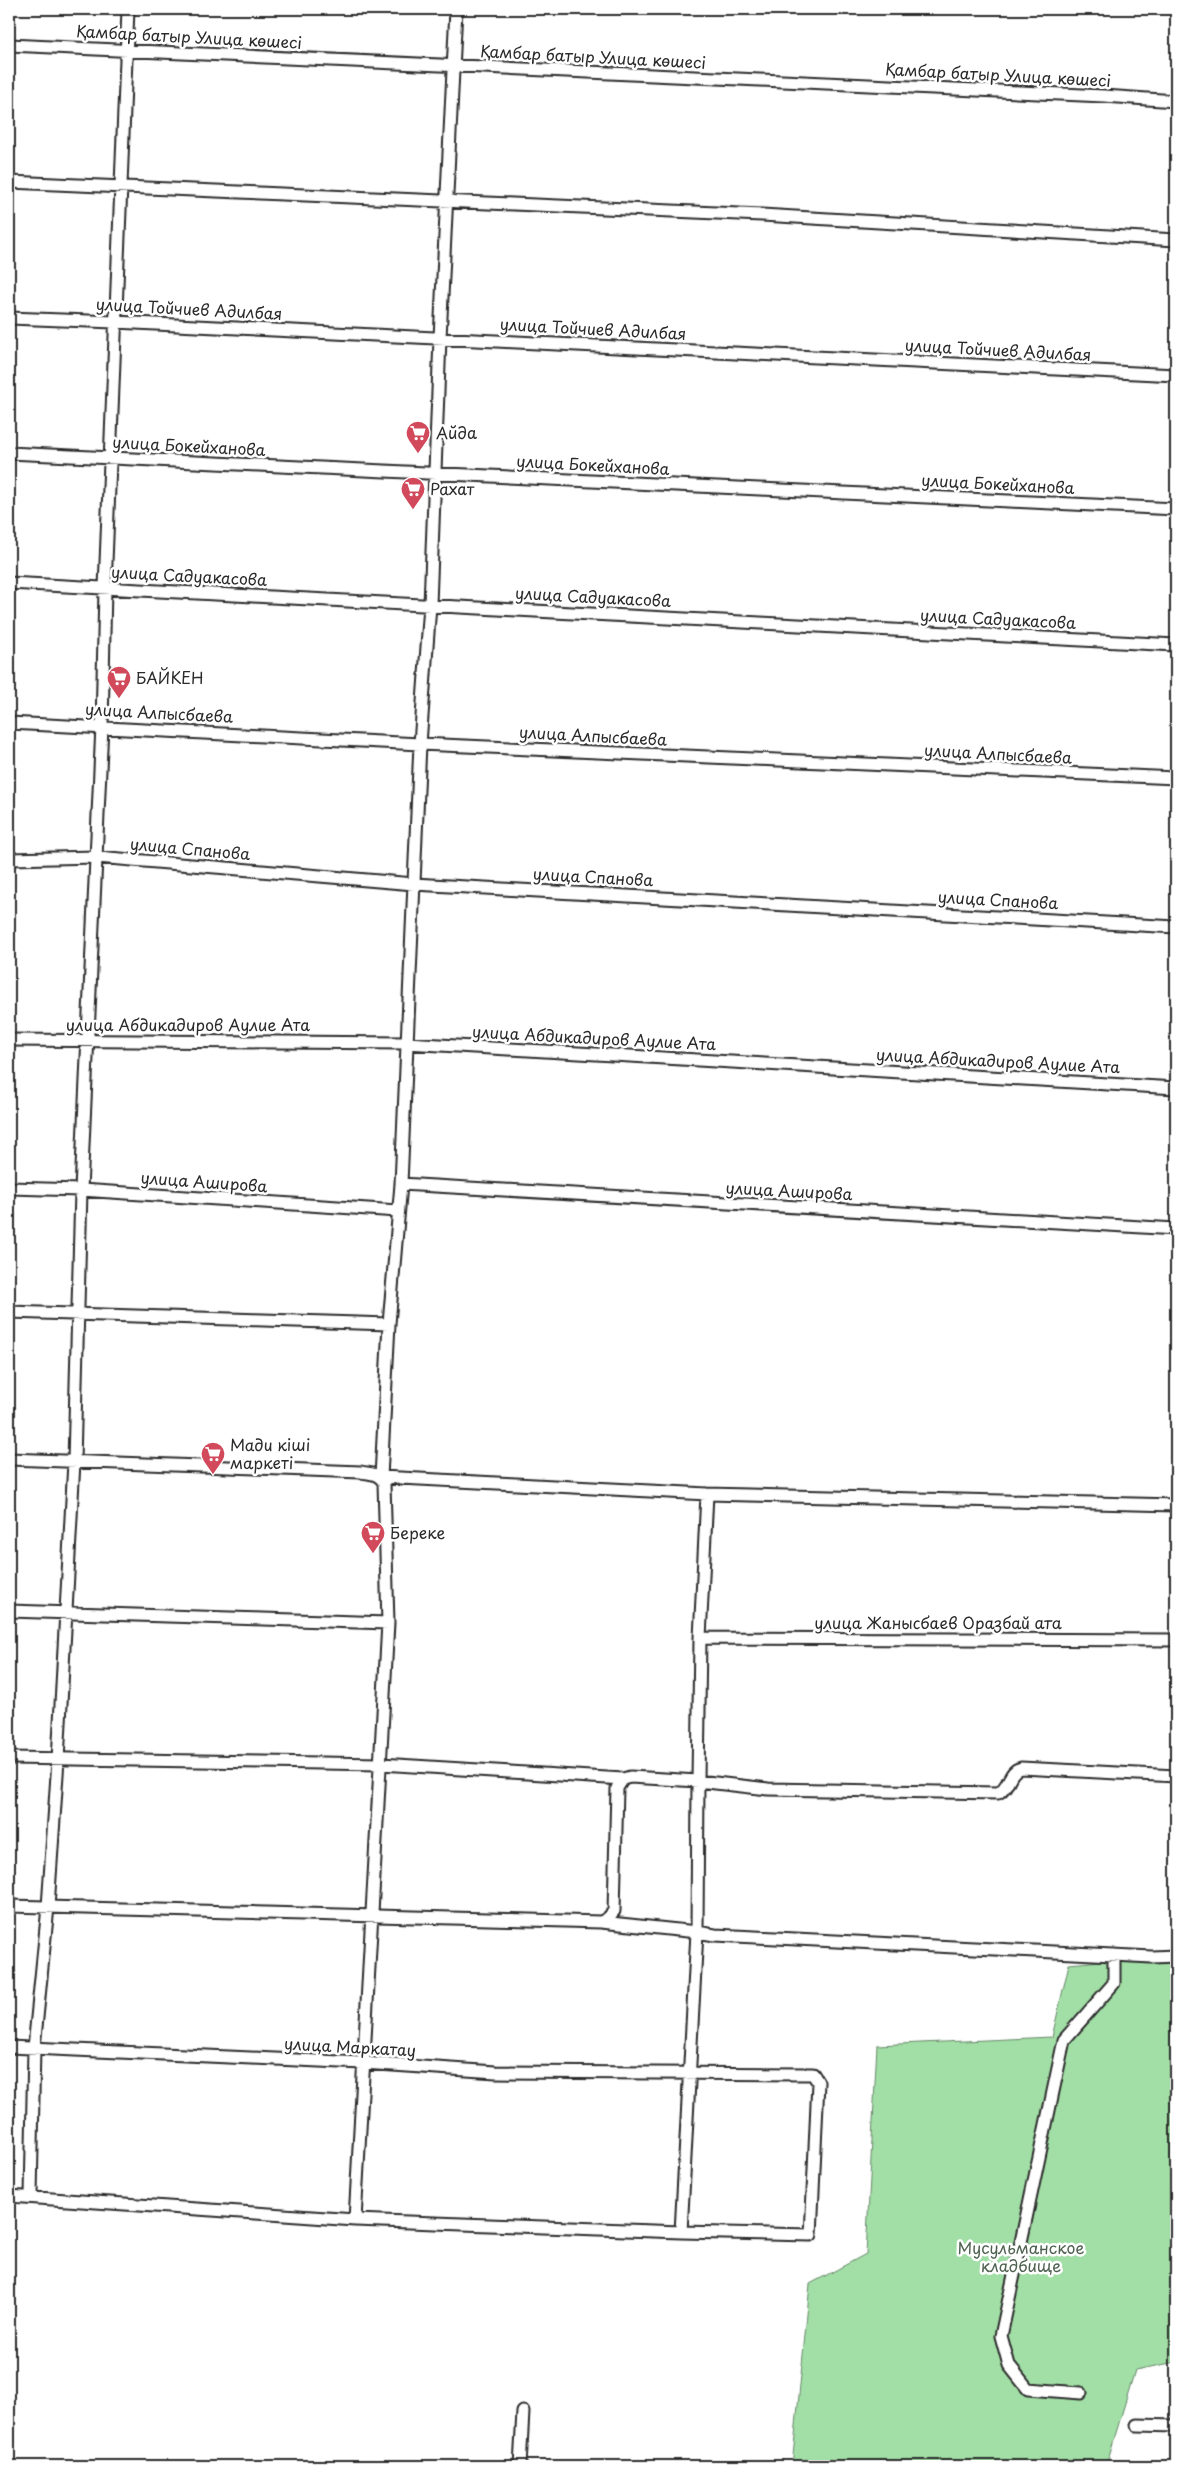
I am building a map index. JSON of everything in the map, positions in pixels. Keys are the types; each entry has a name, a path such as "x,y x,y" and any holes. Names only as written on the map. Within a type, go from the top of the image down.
{"street":[{"path":"31,2196 34,2048 48,1907 74,1462 76,1313 97,857 102,726 104,588 128,9"},
{"path":"354,2220 388,1623 384,1490 381,1477 389,1324 401,1184 420,744 430,605 434,474 456,9"},
{"name":"Қамбар батыр Улица көшесі","path":"9,45 1104,96 1176,101"},
{"path":"9,182 762,215 1176,240"},
{"name":"улица Тойчиев Адилбая","path":"9,318 1176,375"},
{"name":"улица Бокейханова","path":"9,453 1176,509"},
{"name":"улица Садуакасова","path":"9,583 1176,645"},
{"name":"улица Алпысбаева","path":"9,722 420,744 1176,778"},
{"name":"улица Спанова","path":"9,859 97,857 414,884 1176,927"},
{"name":"улица Абдикадиров Аулие Ата","path":"9,1040 406,1043 1176,1088"},
{"name":"улица Аширова","path":"401,1184 1176,1229"},
{"name":"улица Аширова","path":"9,1188 81,1190 398,1211"},
{"path":"9,1312 389,1324"},
{"path":"9,1459 361,1472 381,1477 707,1494 1176,1505"},
{"path":"9,2196 31,2196 354,2220 681,2232 697,1932 700,1638 707,1494"},
{"path":"9,1611 388,1623"},
{"name":"улица Жанысбаев Оразбай ата","path":"700,1638 1176,1640"},
{"path":"9,1758 381,1764 623,1779 630,1777 698,1781 768,1789 998,1793 1006,1787 1013,1772 1021,1768 1176,1776"},
{"path":"601,1922 614,1911 617,1788 623,1779"},
{"path":"9,1906 601,1922 697,1932 715,1936 1114,1955 1176,1956"},
{"path":"1081,2393 1028,2389 1009,2366 1001,2336 1064,2040 1114,1983 1114,1955"},
{"name":"улица Маркатау","path":"9,2047 363,2063 496,2072 813,2074 818,2082 811,2235 681,2232"},
{"path":"520,2466 523,2412"},
{"path":"1137,2425 1176,2426"}],"green space":[{"name":"Мусульманское кладбище","path":"1176,1954 1176,2362 1135,2370 1106,2466 792,2466 810,2284 866,2254 877,2045 1052,2037 1069,1964"}],"place":[{"name":"Айда","path":"418,454"},
{"name":"Рахат","path":"413,510"},
{"name":"БАЙКЕН","path":"119,699"},
{"name":"Мади кіші маркеті","path":"213,1475"},
{"name":"Береке","path":"373,1554"}]}
